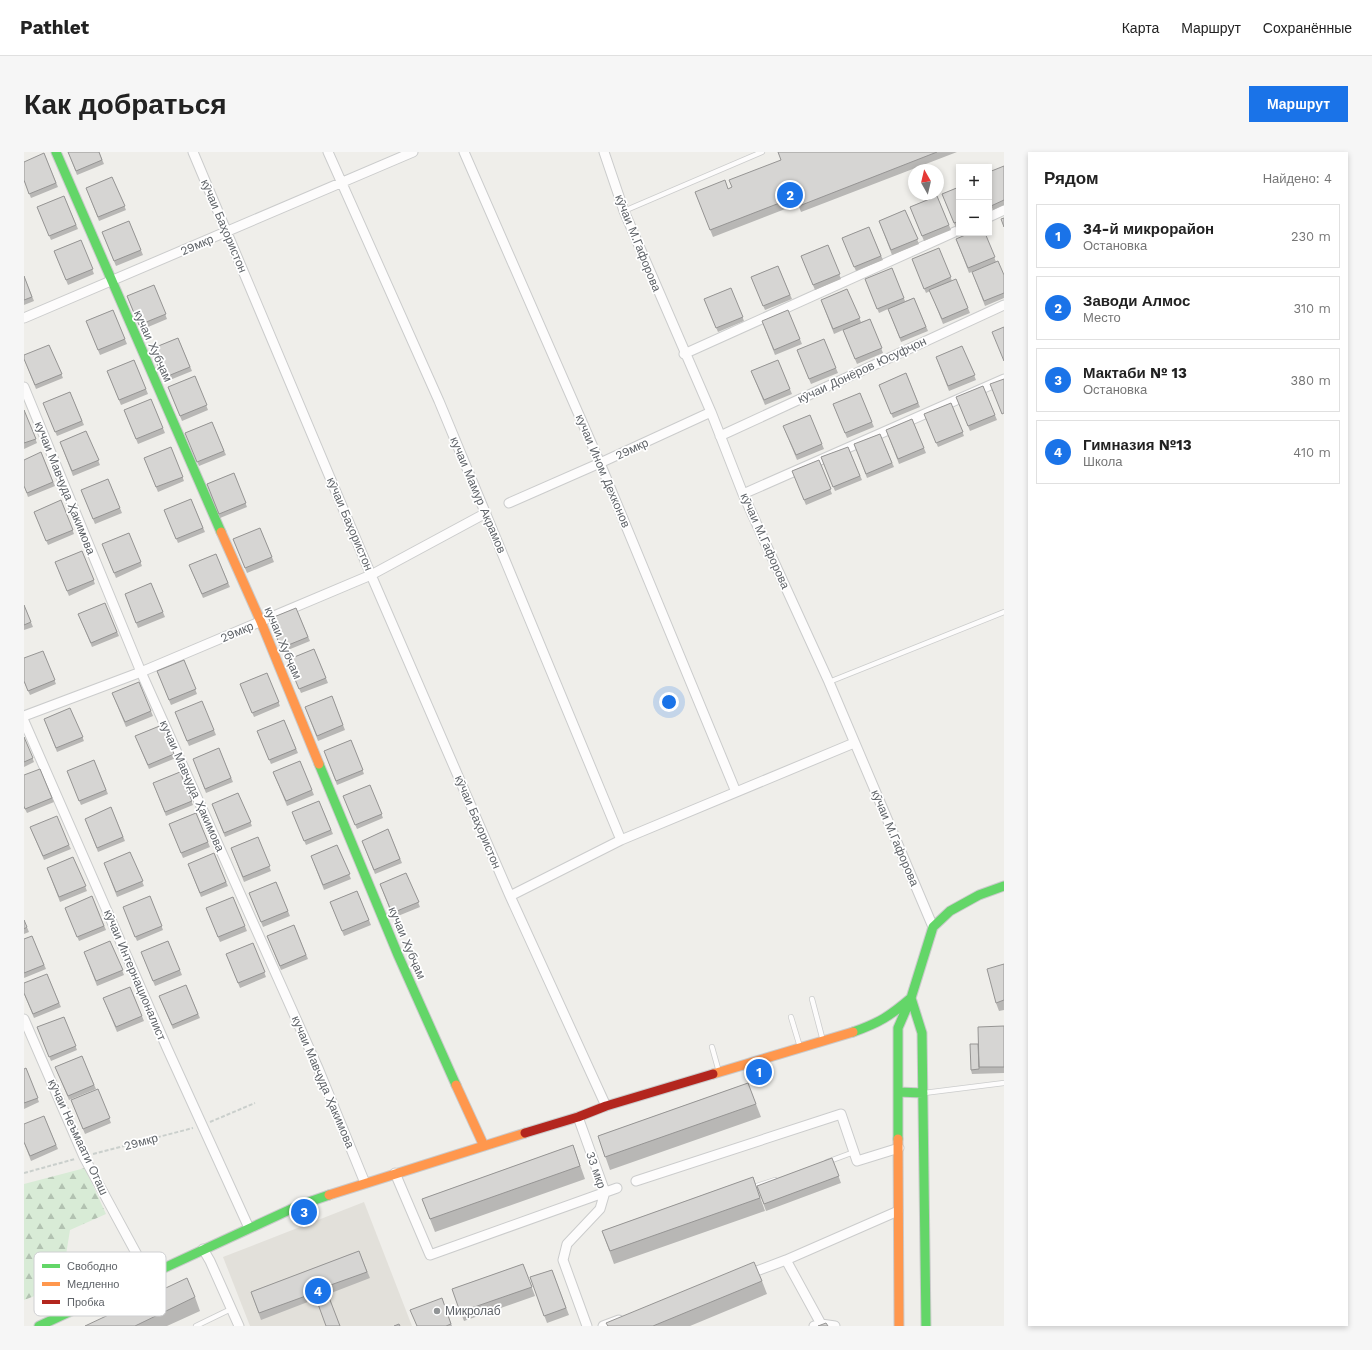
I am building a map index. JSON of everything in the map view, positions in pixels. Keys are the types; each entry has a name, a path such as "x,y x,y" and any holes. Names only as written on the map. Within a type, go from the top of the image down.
{"main road":[{"name":"кучаи Хубҷам","path":"56,152 261,622 398,955 484,1146"},
{"path":"899,1326 898,1028 911,998 933,927 950,911 979,895 1004,886"},
{"path":"166,1266 300,1205 395,1173 578,1117 606,1106 823,1042 877,1024 894,1013 911,998"},
{"path":"911,998 922,1033 926,1326"},
{"path":"877,1024 894,1035 898,1045"},
{"path":"898,1092 923,1093"},
{"path":"39,1326 60,1316"}],"street":[{"name":"кӯчаи Баҳористон","path":"193,152 371,575 510,896 606,1106"},
{"name":"кучаи Мамур Акрамов","path":"328,152 439,401 621,840"},
{"name":"29мкр","path":"24,318 413,152"},
{"name":"кучаи Ином Дехконов","path":"464,152 600,463 736,792"},
{"name":"кӯчаи М.Гафорова","path":"604,152 624,211 684,354 711,412 743,494 828,682 933,927"},
{"path":"992,216 1004,210"},
{"path":"684,354 956,231"},
{"name":"кӯчаи Донёров Юсуфҷон","path":"720,436 1004,305"},
{"path":"743,494 1004,379"},
{"name":"кучаи Мавҷуда Ҳакимова","path":"24,387 141,672 318,1068 365,1183"},
{"name":"29мкр","path":"509,503 711,412"},
{"name":"29мкр","path":"24,716 141,672 371,575 486,513"},
{"name":"кӯчаи Интернационалист","path":"24,721 201,1125 249,1228"},
{"path":"510,896 621,840 854,743"},
{"name":"кӯчаи Неъмаати Оташ","path":"24,1019 84,1157 136,1252"},
{"path":"636,1181 841,1114 857,1161 899,1148"},
{"name":"33 мкр","path":"578,1117 605,1192 600,1209 568,1244 563,1260 587,1326"},
{"path":"395,1173 430,1255 617,1188"},
{"path":"735,1278 786,1260 898,1211"},
{"path":"203,1249 239,1326"},
{"path":"786,1260 817,1325 835,1326"},
{"path":"603,1326 625,1318"}],"lane":[{"path":"624,211 762,152"},
{"path":"828,682 1004,612"},
{"path":"812,1000 823,1042"},
{"path":"791,1017 801,1048"},
{"path":"712,1047 719,1072"},
{"path":"923,1093 1004,1083"},
{"path":"824,1163 854,1152"},
{"path":"743,1190 780,1178"},
{"path":"196,1326 231,1309"}],"path":[{"name":"29мкр","path":"24,1173 201,1125 255,1102"}],"shaded area":[{"path":"364,1202 412,1326 250,1326 223,1257"}],"green space":[{"path":"85,1168 106,1214 70,1230 66,1252 34,1252 34,1296 24,1300 24,1184"}],"building":[{"path":"68,152 99,152 102,160 76,171"},
{"path":"778,152 937,152 799,206 795,197 710,230 695,192 725,180 728,189 732,187 729,180 781,160"},
{"path":"44,153 56,183 29,194 24,180 24,162"},
{"path":"1004,166 1004,200 992,206 992,200 992,171"},
{"path":"112,177 125,206 98,217 86,188"},
{"path":"956,188 956,222 954,223 944,199 944,193"},
{"path":"64,196 76,225 49,236 37,207"},
{"path":"927,200 939,200 949,225 922,236 910,207"},
{"path":"905,210 918,239 891,250 879,221"},
{"path":"1004,218 1004,227 1001,219"},
{"path":"129,221 141,250 114,261 102,232"},
{"path":"869,227 881,256 854,267 842,238"},
{"path":"963,236 986,236 995,257 968,268 956,239"},
{"path":"81,240 93,269 66,280 54,251"},
{"path":"828,245 840,274 813,285 801,256"},
{"path":"939,248 951,277 924,289 912,259"},
{"path":"998,261 1004,275 1004,293 984,301 972,272"},
{"path":"778,266 790,295 763,306 751,277"},
{"path":"892,268 904,298 877,309 865,279"},
{"path":"24,276 32,297 24,300"},
{"path":"956,279 968,308 942,319 929,290"},
{"path":"154,285 166,314 139,325 127,296"},
{"path":"731,288 743,317 716,328 704,299"},
{"path":"847,289 860,318 833,329 821,300"},
{"path":"914,298 926,327 900,338 888,309"},
{"path":"113,310 125,339 98,350 86,321"},
{"path":"788,310 800,339 774,350 762,321"},
{"path":"870,319 882,348 855,359 843,330"},
{"path":"1004,327 1004,361 992,332"},
{"path":"178,338 190,367 163,378 151,349"},
{"path":"824,339 836,368 809,379 797,350"},
{"path":"49,345 62,374 35,385 24,359 24,355"},
{"path":"962,346 975,375 948,386 936,357"},
{"path":"134,360 146,389 119,400 107,371"},
{"path":"778,360 790,389 764,400 751,371"},
{"path":"906,373 918,403 891,414 879,385"},
{"path":"195,376 207,405 180,416 168,387"},
{"path":"1004,379 1004,413 1002,414 990,384"},
{"path":"983,386 995,415 968,426 956,397"},
{"path":"70,392 82,421 55,432 43,403"},
{"path":"860,393 872,422 845,433 833,404"},
{"path":"151,399 163,428 136,439 124,410"},
{"path":"951,403 963,432 936,443 924,414"},
{"path":"24,410 36,439 24,443"},
{"path":"810,415 822,444 796,455 783,426"},
{"path":"912,419 924,448 898,459 886,430"},
{"path":"212,422 224,451 197,462 185,433"},
{"path":"86,431 99,460 72,471 60,442"},
{"path":"880,434 892,463 866,474 854,444"},
{"path":"171,447 183,477 156,487 144,458"},
{"path":"848,447 860,476 833,487 821,457"},
{"path":"41,452 53,482 27,493 24,486 24,460"},
{"path":"819,460 831,489 804,500 792,471"},
{"path":"234,473 246,503 219,514 207,484"},
{"path":"108,479 120,508 93,519 81,490"},
{"path":"191,499 203,528 176,539 164,510"},
{"path":"61,500 73,530 46,541 34,512"},
{"path":"260,528 272,557 245,568 233,539"},
{"path":"129,533 141,562 114,573 102,544"},
{"path":"82,551 94,580 67,591 55,562"},
{"path":"216,554 228,583 202,594 189,565"},
{"path":"151,583 163,612 136,623 125,594"},
{"path":"105,603 117,632 91,643 78,614"},
{"path":"24,605 31,622 24,625"},
{"path":"296,608 308,637 281,648 269,619"},
{"path":"314,649 326,678 299,689 287,660"},
{"path":"43,651 55,680 28,691 24,681 24,658"},
{"path":"184,660 196,689 169,700 157,671"},
{"path":"267,673 279,702 252,713 240,684"},
{"path":"139,682 151,711 125,722 112,693"},
{"path":"332,696 343,725 317,736 305,707"},
{"path":"202,701 214,730 187,741 175,712"},
{"path":"70,708 83,737 56,748 44,719"},
{"path":"284,720 296,749 269,760 257,731"},
{"path":"162,725 174,754 148,765 135,736"},
{"path":"24,737 33,758 24,762"},
{"path":"351,740 363,770 336,781 324,751"},
{"path":"219,748 231,778 205,789 193,759"},
{"path":"94,760 106,790 79,801 67,771"},
{"path":"300,761 312,790 286,801 273,772"},
{"path":"40,769 52,798 25,809 24,775"},
{"path":"180,772 192,801 165,812 153,783"},
{"path":"370,785 382,814 355,825 343,796"},
{"path":"238,793 251,822 224,833 212,804"},
{"path":"319,801 331,830 304,841 292,812"},
{"path":"111,807 123,837 97,848 85,819"},
{"path":"196,813 208,842 181,853 169,824"},
{"path":"57,816 69,845 43,856 30,827"},
{"path":"388,829 400,859 374,870 362,841"},
{"path":"258,837 270,866 243,877 231,848"},
{"path":"337,845 350,874 323,885 311,856"},
{"path":"130,852 143,881 116,892 104,863"},
{"path":"214,853 226,882 200,893 188,864"},
{"path":"73,857 86,886 59,897 47,868"},
{"path":"406,873 419,902 392,913 380,884"},
{"path":"276,882 288,911 261,922 249,893"},
{"path":"357,891 369,920 342,931 330,902"},
{"path":"92,896 104,926 77,937 65,908"},
{"path":"150,896 162,926 135,937 123,907"},
{"path":"233,897 245,926 218,937 206,908"},
{"path":"24,920 27,927 24,929"},
{"path":"294,925 306,955 280,966 267,936"},
{"path":"32,936 44,965 24,973 24,939"},
{"path":"110,941 123,970 96,981 84,952"},
{"path":"168,941 180,970 153,981 141,952"},
{"path":"253,943 265,972 238,983 226,954"},
{"path":"1004,964 1004,1000 996,1003 987,969"},
{"path":"47,974 59,1003 33,1014 24,993 24,983"},
{"path":"186,985 198,1014 172,1025 159,996"},
{"path":"130,987 142,1016 116,1027 103,998"},
{"path":"64,1017 76,1046 49,1057 37,1027"},
{"path":"1004,1026 1004,1067 979,1067 978,1027"},
{"path":"970,1044 978,1044 979,1069 971,1070"},
{"path":"82,1056 94,1085 68,1096 55,1067"},
{"path":"26,1068 38,1098 24,1103 24,1069"},
{"path":"748,1083 756,1104 605,1157 598,1136"},
{"path":"98,1089 110,1118 83,1129 71,1100"},
{"path":"44,1116 56,1145 30,1156 24,1142 24,1124"},
{"path":"573,1145 580,1166 430,1219 422,1199"},
{"path":"832,1158 839,1176 764,1204 757,1186"},
{"path":"753,1177 760,1198 610,1251 602,1231"},
{"path":"359,1251 367,1272 325,1287 340,1326 326,1326 314,1293 259,1313 251,1292"},
{"path":"754,1262 762,1281 653,1326 608,1326 606,1323"},
{"path":"523,1264 532,1287 460,1312 452,1289"},
{"path":"552,1270 566,1308 544,1316 530,1277"},
{"path":"187,1278 195,1297 166,1311 166,1288"},
{"name":"Микролаб","path":"442,1298 451,1324 446,1326 417,1326 410,1310"},
{"path":"106,1316 156,1316 135,1326 85,1326"},
{"path":"826,1323 828,1326 818,1326"}],"traffic: fast":[{"path":"56,152 221,532"},
{"path":"319,764 398,955 456,1085"},
{"path":"898,1139 898,1028 911,998 933,927 950,911 979,895 1004,886"},
{"path":"911,998 922,1033 926,1326"},
{"path":"853,1032 884,1018 897,1010 911,998"},
{"path":"898,1092 923,1093"},
{"path":"166,1267 300,1205 329,1195"},
{"path":"39,1326 61,1316"}],"traffic: slow":[{"path":"221,532 261,622 319,764"},
{"path":"713,1074 853,1032"},
{"path":"456,1085 484,1146"},
{"path":"329,1195 525,1133"},
{"path":"898,1139 899,1326"}],"traffic: jam":[{"path":"525,1133 578,1117 606,1106 713,1074"}],"place":[{"name":"Заводи Алмос","path":"790,195"},
{"name":"34-й микрорайон","path":"759,1072"},
{"name":"Мактаби № 13","path":"304,1212"},
{"name":"Гимназия №13","path":"318,1291"},
{"name":"Микролаб","path":"437,1311"}]}
